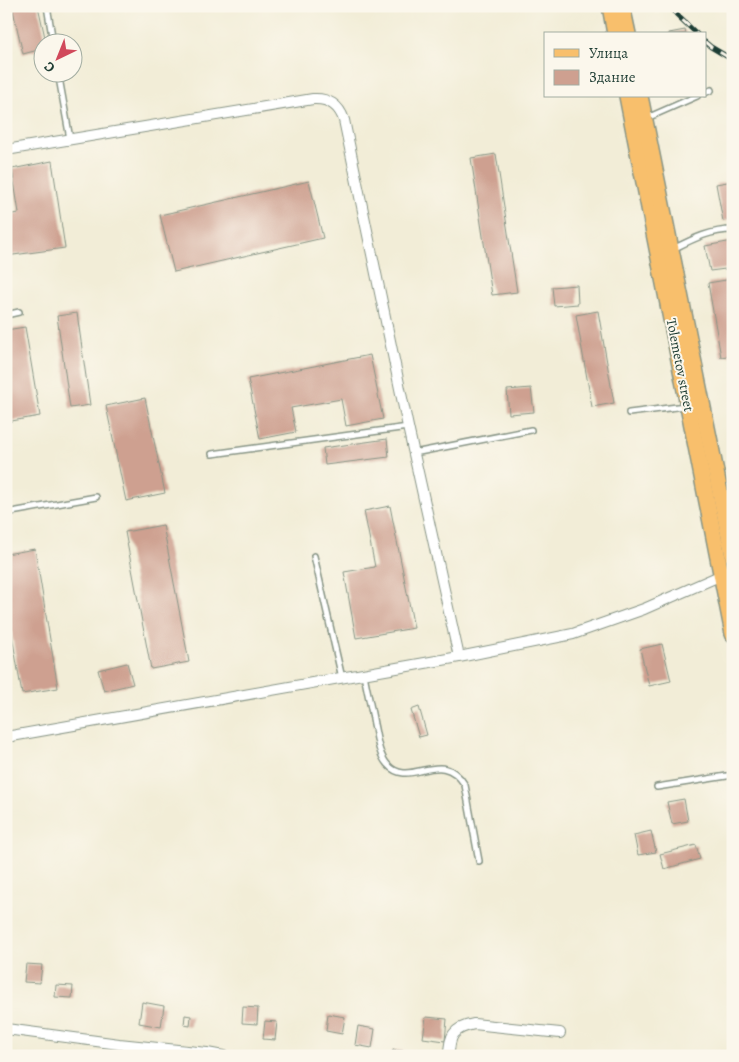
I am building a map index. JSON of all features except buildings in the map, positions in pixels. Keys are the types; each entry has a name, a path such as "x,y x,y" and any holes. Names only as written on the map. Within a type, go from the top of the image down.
{"main road":[{"path":"610,6 615,32"},
{"path":"622,6 628,32"},
{"name":"Tolemetov street","path":"627,98 688,405 727,572 733,634"},
{"name":"Tolemetov street","path":"640,98 670,250 728,506 733,556"}],"street":[{"path":"6,150 312,99 321,98 328,101 341,112 413,454 460,658"},
{"path":"6,737 460,658 573,634 644,609 727,572"},
{"path":"449,1056 449,1043 452,1036 465,1026 474,1024 560,1033"},
{"path":"6,1029 119,1044 207,1052 222,1056"},
{"path":"119,1044 119,1056"}],"lane":[{"path":"47,6 51,32"},
{"path":"60,82 70,139"},
{"path":"644,120 693,98"},
{"path":"670,250 720,230 733,230"},
{"path":"6,315 19,312"},
{"path":"629,413 688,405"},
{"path":"212,454 408,428"},
{"path":"413,454 531,430"},
{"path":"6,513 96,497"},
{"path":"314,556 342,678"},
{"path":"364,674 380,750 386,763 395,771 408,774 438,767 451,770 465,784 479,861"},
{"path":"657,787 733,775"}],"railway":[{"path":"672,6 676,14 695,32"},
{"path":"706,43 733,60"}]}
